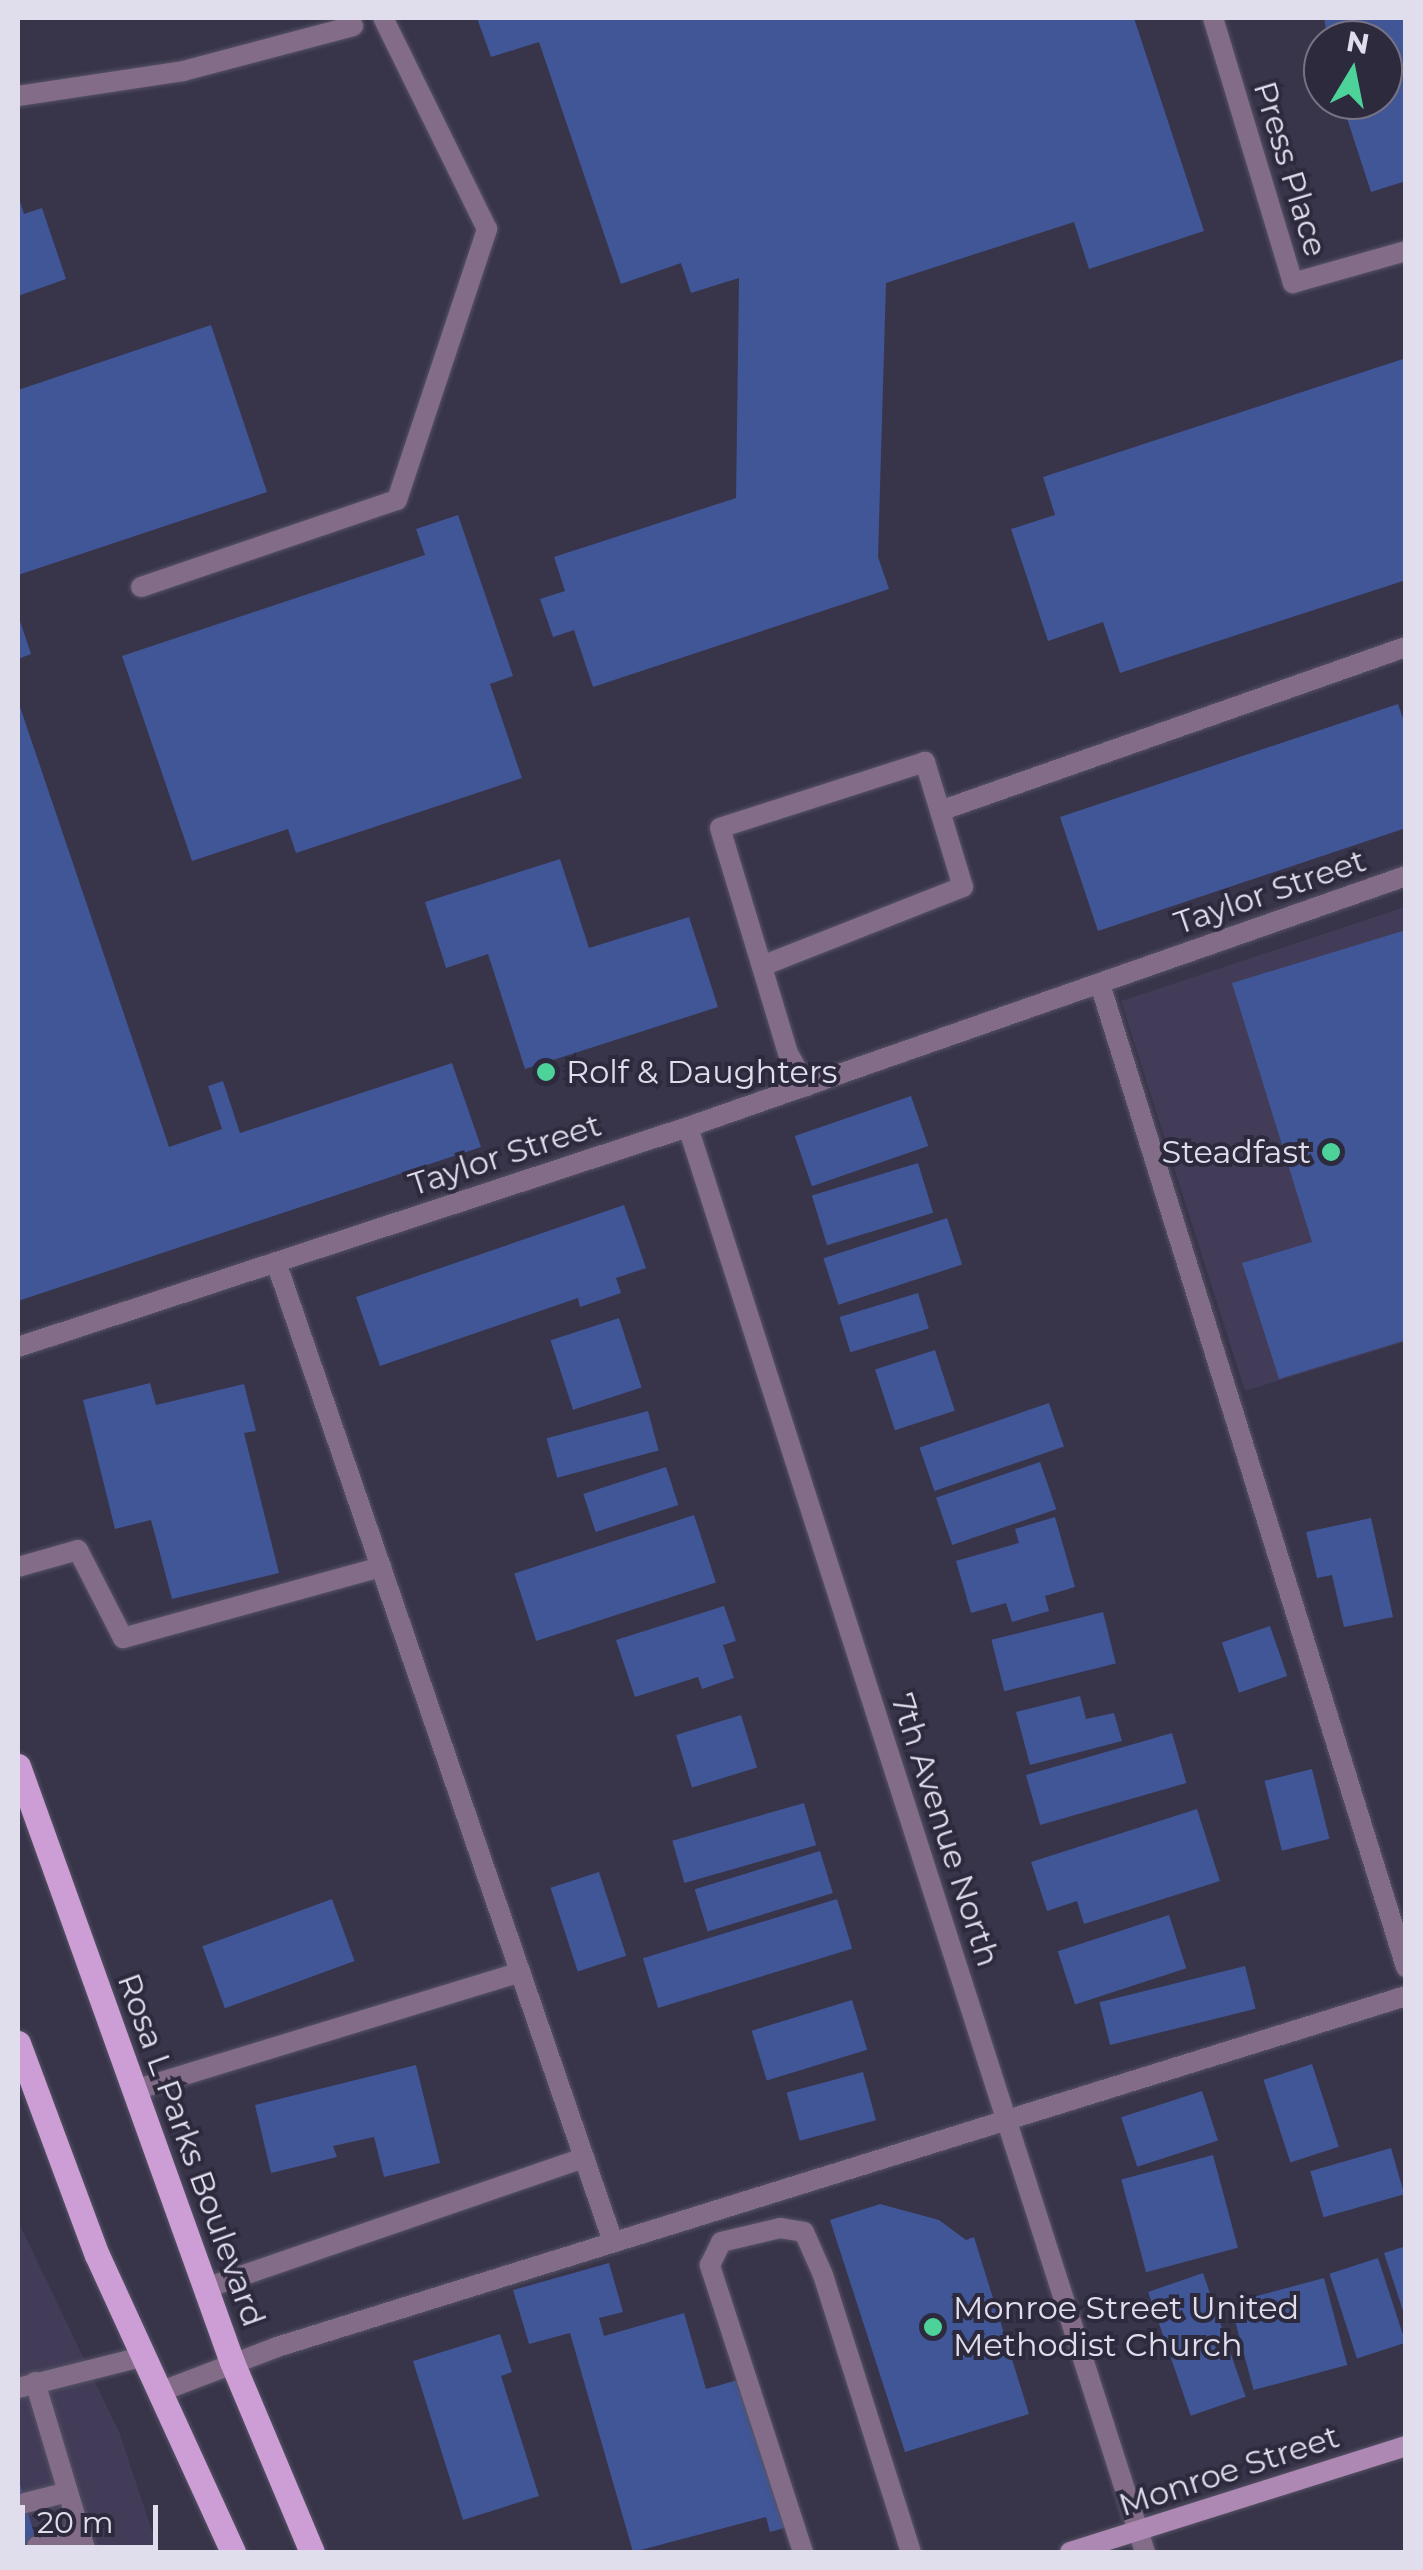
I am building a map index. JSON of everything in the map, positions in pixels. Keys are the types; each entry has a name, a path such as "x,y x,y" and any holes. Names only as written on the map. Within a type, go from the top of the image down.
{"main road":[{"name":"Rosa L Parks Boulevard","path":"18,1766 232,2362 312,2552"},
{"path":"18,2044 97,2255 232,2552"}],"street":[{"path":"18,96 182,72 351,22 383,18 487,229 398,500 141,586"},
{"name":"Press Place","path":"1212,18 1293,283 1406,251"},
{"path":"940,812 1406,647"},
{"path":"762,966 963,887 925,762 720,828 788,1054 806,1086"},
{"name":"Taylor Street","path":"18,1347 688,1127 1406,876"},
{"path":"1100,984 1406,1967"},
{"name":"7th Avenue North","path":"688,1127 1142,2542"},
{"path":"276,1262 613,2242"},
{"path":"18,1567 78,1550 123,1638 382,1567"},
{"path":"135,2090 520,1972"},
{"path":"162,2392 232,2362 1406,1996"},
{"path":"206,2288 584,2158"},
{"path":"803,2552 710,2265 721,2242 780,2228 804,2232 823,2275 911,2552"},
{"path":"37,2546 83,2542 26,2385 145,2356"},
{"name":"Monroe Street","path":"1070,2552 1142,2542 1406,2446"},
{"path":"26,2504 68,2492"}],"shaded area":[{"path":"1405,907 1405,1342 1245,1391 1121,1001"},
{"path":"18,2221 120,2434 159,2552 18,2552"}],"building":[{"path":"477,18 1134,18 1204,231 1089,269 1074,222 886,283 878,557 889,589 593,687 574,630 553,637 540,599 565,591 554,557 736,498 739,278 691,293 681,263 621,284 539,42 491,57"},
{"path":"1406,18 1406,181 1371,192 1348,120 1403,120 1403,20 1324,20"},
{"path":"18,195 24,214 42,208 66,279 18,296"},
{"path":"211,325 267,492 18,575 18,390"},
{"path":"1406,358 1406,580 1120,673 1103,622 1048,641 1011,529 1055,515 1043,477"},
{"path":"458,515 513,676 490,684 522,778 296,853 288,829 192,861 122,656 425,555 416,529"},
{"path":"18,615 31,654 18,659"},
{"path":"18,701 169,1147 222,1129 208,1086 223,1081 240,1133 452,1063 481,1147 18,1301"},
{"path":"1398,704 1406,727 1406,828 1098,931 1060,817"},
{"path":"560,859 589,948 689,917 718,1007 525,1069 488,954 446,968 425,902"},
{"path":"1406,930 1406,1340 1279,1379 1242,1263 1312,1242 1232,983"},
{"path":"911,1096 928,1146 812,1186 795,1136"},
{"path":"918,1163 933,1213 827,1245 812,1195"},
{"path":"624,1205 646,1268 616,1278 621,1293 580,1307 578,1298 380,1366 356,1297"},
{"path":"947,1218 962,1265 839,1305 823,1258"},
{"path":"918,1293 929,1328 850,1352 840,1317"},
{"path":"619,1318 642,1387 573,1410 551,1340"},
{"path":"935,1350 955,1411 895,1430 875,1369"},
{"path":"150,1383 156,1405 244,1384 256,1431 244,1433 279,1573 172,1599 151,1520 115,1529 83,1400"},
{"path":"1049,1403 1064,1446 934,1491 919,1448"},
{"path":"648,1411 659,1451 557,1478 547,1438"},
{"path":"1040,1462 1056,1509 952,1545 936,1498"},
{"path":"666,1467 678,1505 596,1532 583,1494"},
{"path":"694,1515 716,1583 536,1641 514,1573"},
{"path":"1055,1517 1075,1587 1045,1596 1049,1611 1012,1622 1006,1603 971,1613 956,1561 1019,1543 1015,1529"},
{"path":"1371,1518 1393,1617 1344,1627 1332,1575 1317,1578 1306,1532"},
{"path":"724,1606 736,1641 723,1645 734,1678 702,1689 698,1677 635,1697 616,1640"},
{"path":"1103,1612 1116,1663 1004,1691 991,1640"},
{"path":"1270,1626 1287,1676 1239,1693 1222,1643"},
{"path":"1080,1696 1086,1719 1114,1713 1122,1741 1030,1765 1016,1712"},
{"path":"741,1715 757,1768 692,1787 676,1735"},
{"path":"1172,1733 1186,1783 1040,1825 1026,1775"},
{"path":"1312,1769 1329,1839 1282,1851 1264,1781"},
{"path":"804,1803 816,1845 684,1883 672,1841"},
{"path":"1197,1809 1220,1881 1084,1924 1077,1901 1047,1911 1031,1862"},
{"path":"820,1851 833,1893 708,1931 695,1889"},
{"path":"599,1872 626,1956 578,1971 550,1888"},
{"path":"332,1899 355,1961 225,2008 202,1946"},
{"path":"837,1899 852,1949 658,2008 643,1958"},
{"path":"1169,1915 1186,1968 1075,2004 1058,1951"},
{"path":"1245,1966 1256,2009 1110,2045 1099,2002"},
{"path":"852,2000 867,2050 767,2080 752,2031"},
{"path":"1312,2064 1339,2147 1290,2163 1263,2080"},
{"path":"416,2065 440,2163 384,2177 374,2137 333,2146 337,2157 271,2173 255,2105"},
{"path":"863,2072 876,2120 800,2141 787,2092"},
{"path":"1202,2091 1218,2140 1137,2167 1121,2117"},
{"path":"1391,2148 1404,2194 1323,2217 1310,2171"},
{"path":"1213,2155 1238,2248 1146,2272 1121,2180"},
{"name":"Monroe Street United Methodist Church","path":"880,2204 939,2220 966,2240 974,2237 1029,2414 905,2452 830,2220"},
{"path":"1406,2246 1406,2317 1405,2317 1384,2253"},
{"path":"1378,2258 1406,2343 1357,2358 1329,2274"},
{"path":"609,2263 623,2312 599,2318 604,2336 684,2313 706,2389 745,2378 788,2527 770,2532 766,2517 633,2552 570,2333 529,2344 513,2290"},
{"path":"1203,2273 1246,2397 1191,2416 1148,2292"},
{"path":"1324,2278 1347,2365 1254,2390 1230,2303"},
{"path":"500,2334 512,2372 501,2376 539,2496 463,2520 413,2361"},
{"path":"19,2480 39,2552 18,2552"}],"place":[{"name":"Rolf & Daughters","path":"546,1072"},
{"name":"Steadfast","path":"1331,1152"},
{"name":"Monroe Street United Methodist Church","path":"933,2327"}]}
